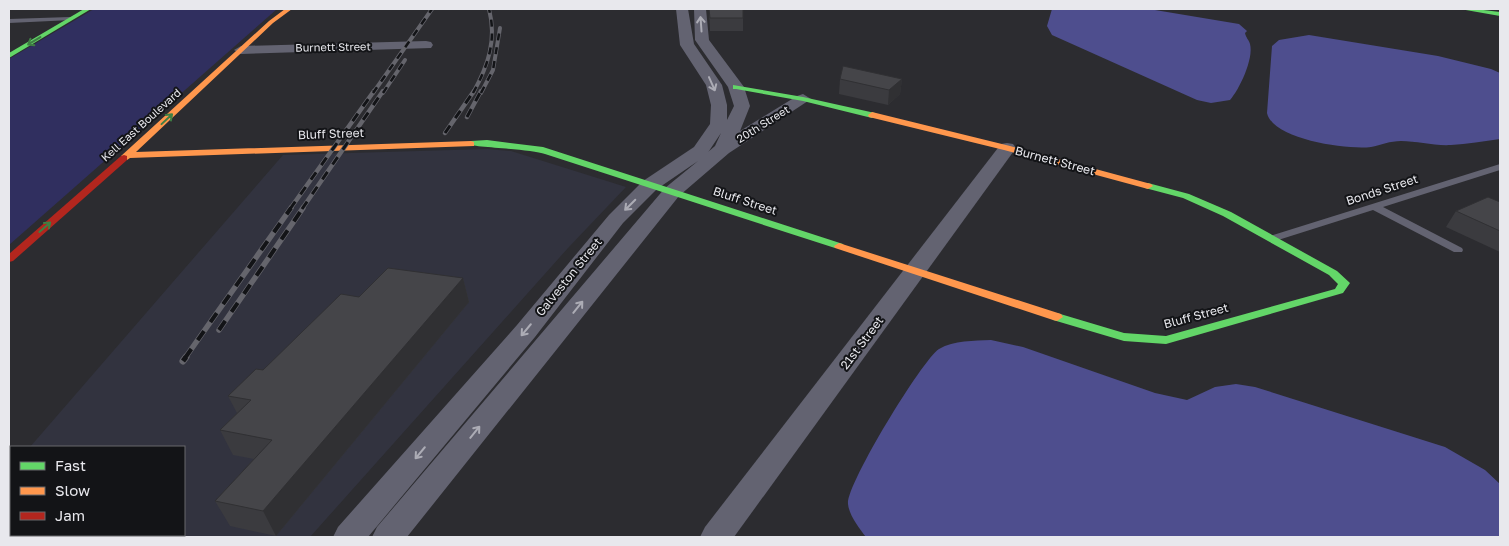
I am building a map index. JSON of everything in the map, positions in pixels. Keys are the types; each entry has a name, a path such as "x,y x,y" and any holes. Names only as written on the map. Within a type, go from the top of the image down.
{"street":[{"path":"9,56 88,9"},
{"name":"Kell East Boulevard","path":"9,259 128,155 241,50 289,9"},
{"name":"Galveston Street","path":"349,537 526,331 616,219 650,185 700,150 719,124 719,105 714,85 700,61 687,45 682,9"},
{"name":"Galveston Street","path":"388,537 672,192 723,149 742,106 736,87 702,40 700,9"},
{"path":"1463,9 1500,14"},
{"name":"Burnett Street","path":"241,50 426,45"},
{"name":"Burnett Street","path":"736,87 804,99 1007,148 1186,196 1221,211 1333,273 1344,283 1339,292"},
{"name":"20th Street","path":"723,149 804,99"},
{"name":"Bluff Street","path":"128,155 416,144 502,144 540,149 1114,336 1142,341 1166,340 1339,292"},
{"name":"21st Street","path":"716,537 917,271 1007,148"}],"lane":[{"path":"9,21 70,20"},
{"name":"Bonds Street","path":"1271,239 1500,167"},
{"path":"1373,206 1458,250"}],"shaded area":[{"path":"94,9 277,9 9,245 9,59"},
{"path":"1052,9 1149,9 1239,24 1247,31 1245,33 1250,44 1251,50 1248,66 1230,100 1211,103 1197,100 1052,35 1047,26"},
{"path":"1309,35 1438,56 1500,73 1500,139 1451,145 1397,141 1360,148 1330,145 1296,136 1283,130 1272,122 1267,113 1272,46 1279,40"},
{"path":"487,149 511,151 626,187 568,248 310,537 139,537 138,536 185,536 185,446 31,446 283,155"},
{"path":"991,340 1023,347 1155,393 1187,400 1215,387 1236,384 1255,387 1445,447 1485,470 1500,484 1500,537 866,537 850,513 848,504 859,473 886,423 917,375 939,349 958,342"}],"building":[{"path":"709,9 743,9 743,18 710,18"},
{"path":"843,66 902,79 889,90 840,79"},
{"path":"1488,197 1500,202 1500,231 1456,211"},
{"path":"388,268 463,278 263,511 215,501 272,440 220,430 251,400 228,396 256,369 263,370 341,294 359,297"}],"railway":[{"path":"373,93 432,9"},
{"path":"474,91 490,52 492,31 489,9"},
{"path":"481,93 493,70 500,28"},
{"path":"383,93 405,60"},
{"path":"290,209 374,91"},
{"path":"302,209 383,91"},
{"path":"445,133 474,91"},
{"path":"467,117 481,91"},
{"path":"185,358 291,208"},
{"path":"219,330 303,208"},
{"path":"183,361 186,357"}],"traffic: fast":[{"path":"9,56 88,9"},
{"path":"1463,9 1500,14"},
{"path":"736,87 803,99 872,115"},
{"path":"471,144 487,143 540,149 839,246"},
{"path":"1057,317 1124,337 1166,340 1339,291 1344,283 1333,273 1227,214 1186,196 1148,186"}],"traffic: slow":[{"path":"124,158 271,22 289,9"},
{"path":"872,115 1007,148 1148,186"},
{"path":"128,155 471,144"},
{"path":"839,246 1057,317"}],"traffic: jam":[{"path":"9,259 124,158"}]}
